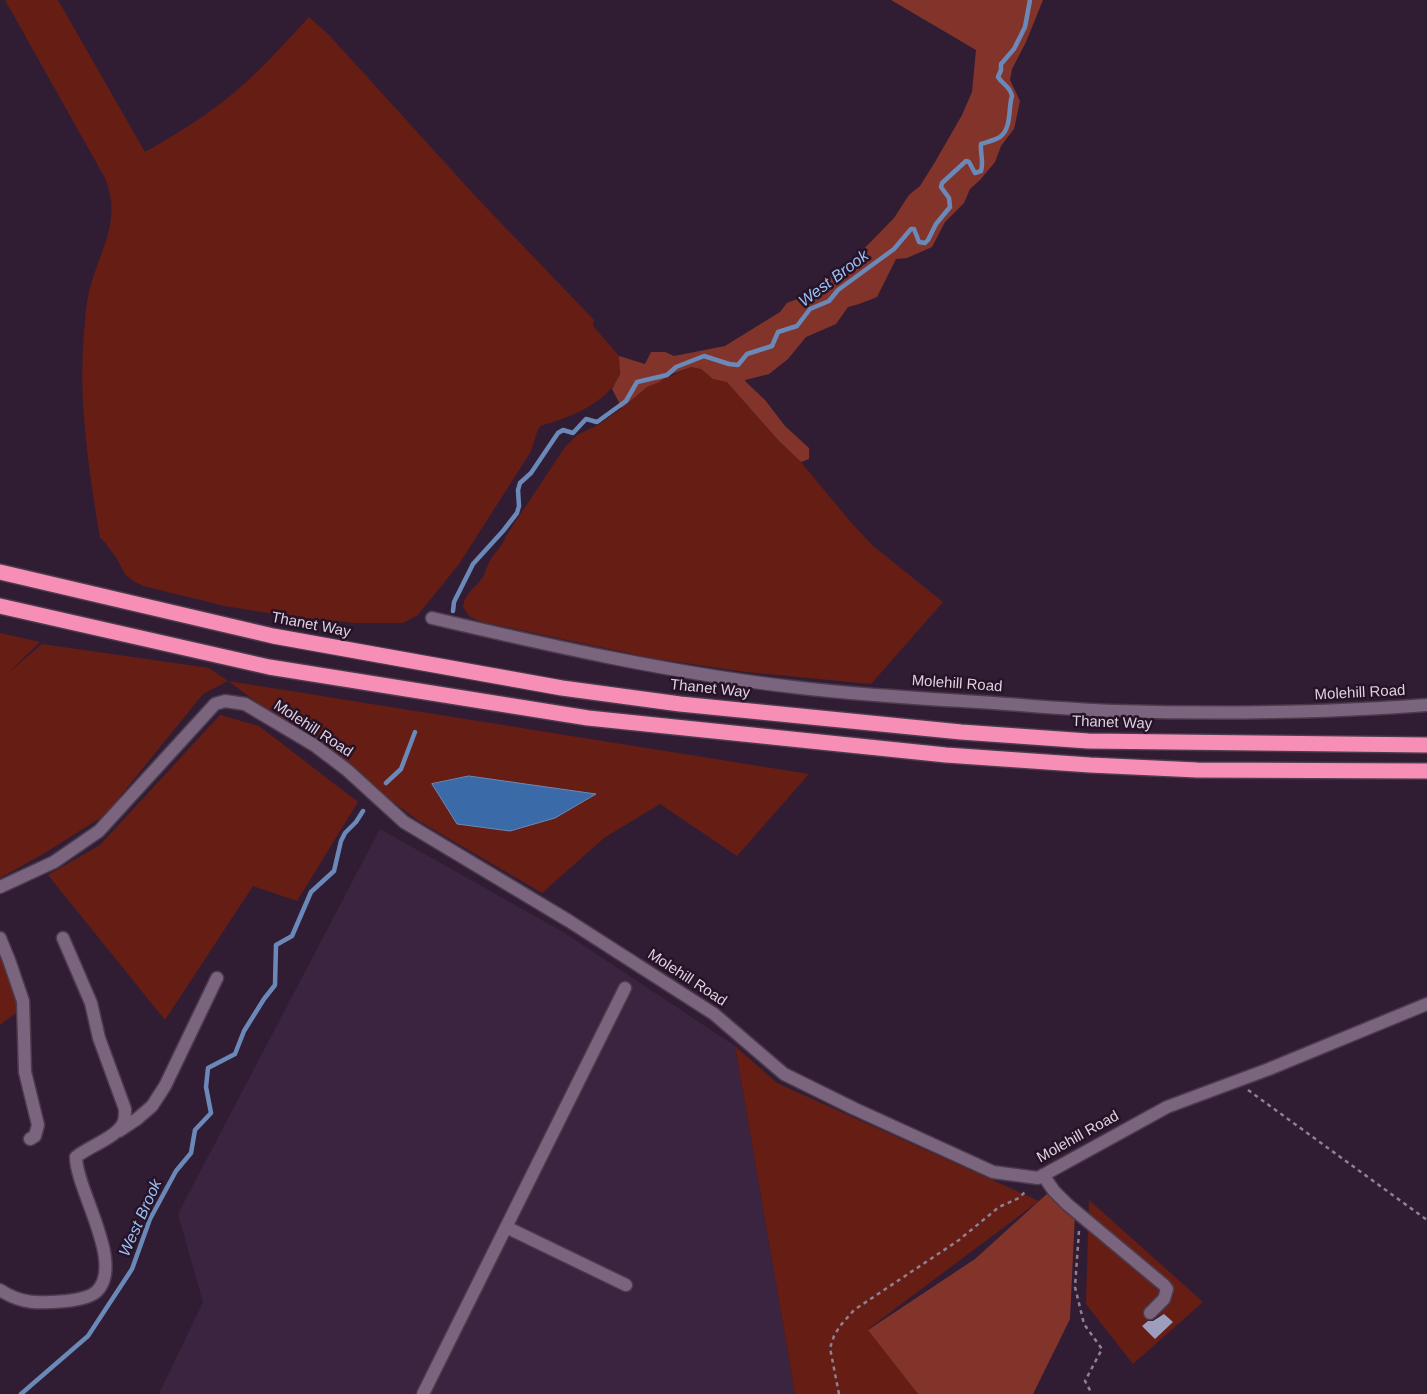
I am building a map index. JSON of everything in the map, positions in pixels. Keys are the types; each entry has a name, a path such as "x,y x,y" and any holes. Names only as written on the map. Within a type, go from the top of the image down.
{"highway":[{"name":"Thanet Way","path":"0,572 273,636 562,688 680,704 951,731 1088,741 1427,745"},
{"path":"0,606 268,667 588,718 946,755 1090,765 1196,770 1427,771"}],"street":[{"name":"Molehill Road","path":"432,618 548,645 665,668 802,688 1114,711 1251,712 1357,710 1427,705"},
{"name":"Molehill Road","path":"0,887 54,862 99,830 215,704 225,701 245,704 314,746 341,765 404,822 569,921 714,1014 784,1074 855,1109 993,1172 1040,1176 1167,1107 1243,1079 1427,1004"},
{"path":"0,938 10,960 23,1001 25,1072 38,1125 35,1136 30,1139"},
{"path":"63,938 92,1003 99,1038 125,1109 124,1121 116,1132"},
{"path":"0,1290 9,1296 28,1302 45,1303 76,1300 95,1293 103,1283 106,1266 104,1250 76,1168 76,1157 137,1119 152,1106 165,1086 217,978"},
{"path":"423,1394 625,988"},
{"path":"1040,1176 1080,1214 1164,1284 1167,1289 1164,1299 1150,1313"},
{"path":"506,1226 626,1285"}],"path":[{"path":"1243,1079 1248,1090 1427,1220"},
{"path":"839,1394 830,1348 840,1326 854,1310 959,1240 999,1208 1019,1198 1040,1176"},
{"path":"1080,1214 1075,1287 1084,1324 1102,1350 1085,1381 1092,1394"}],"shaded area":[{"path":"5,0 58,0 145,152 196,121 236,91 309,17 329,35 478,199 594,320 593,326 619,356 619,375 614,385 606,394 574,414 540,426 530,453 459,564 418,615 403,623 354,623 286,616 225,606 143,586 133,581 125,574 117,559 100,538 86,436 82,385 85,318 88,297 108,236 112,209 110,194 105,178"},
{"path":"891,0 1043,0 1026,42 1012,69 1010,80 1020,101 1014,129 1001,146 995,162 970,189 964,203 945,222 932,247 907,258 896,259 877,297 848,307 836,324 806,337 788,359 769,374 745,380 765,400 785,426 809,448 809,459 801,462 779,441 727,382 713,379 701,369 691,367 672,374 647,387 622,408 612,389 620,374 619,356 645,364 651,352 665,352 674,356 725,346 780,312 787,303 805,296 855,258 894,218 909,195 920,186 962,115 972,92 976,50"},
{"path":"691,367 701,369 713,379 727,381 779,441 801,462 872,545 943,602 871,684 746,672 651,658 483,622 470,617 463,607 467,596 482,578 491,559 565,447 577,435 598,425 647,387"},
{"path":"0,633 40,642 6,675 42,644 209,668 228,681 203,694 105,815 43,854 0,878"},
{"path":"228,681 809,774 737,856 660,804 604,838 542,893 419,821"},
{"path":"220,715 259,726 358,802 297,901 253,886 165,1020 48,875 100,845"},
{"path":"380,829 563,932 735,1046 795,1394 159,1394 203,1302 178,1214"},
{"path":"0,950 18,994 16,1013 0,1025"},
{"path":"735,1046 777,1083 1039,1201 868,1329 918,1394 795,1394"},
{"path":"1049,1192 1075,1213 1070,1319 1033,1394 918,1394 868,1330 975,1259"},
{"path":"1089,1200 1203,1302 1133,1364 1086,1304","holes":["1156,1313 1160,1317 1164,1314 1172,1322 1143,1326"]}],"water":[{"path":"469,776 596,794 555,818 510,831 457,824 432,784"}],"building":[{"path":"1164,1314 1173,1322 1155,1339 1142,1326 1148,1321 1153,1321"}],"waterway":[{"name":"West Brook","path":"453,611 454,602 473,564 517,513 520,483 531,473 558,433 563,430 573,433 586,419 597,422 626,401 637,382 667,375 676,367 704,356 738,365 747,354 772,346 778,332 797,326 810,309 829,301 838,290 894,249 911,229 914,229 919,242 925,243 928,240 936,224 950,207 949,198 941,187 942,183 966,161 969,162 975,173 981,171 981,144 1000,137 1004,133 1009,118 1012,96 1010,90 998,77 1001,64 1014,49 1025,27 1030,0"},
{"name":"West Brook","path":"386,783 401,769 415,732"},
{"name":"West Brook","path":"21,1394 88,1336 132,1269 150,1219 176,1171 191,1153 195,1130 211,1113 206,1087 208,1068 235,1054 244,1031 275,985 276,945 292,936 311,892 334,871 341,841 345,833 356,822 363,811"}]}
